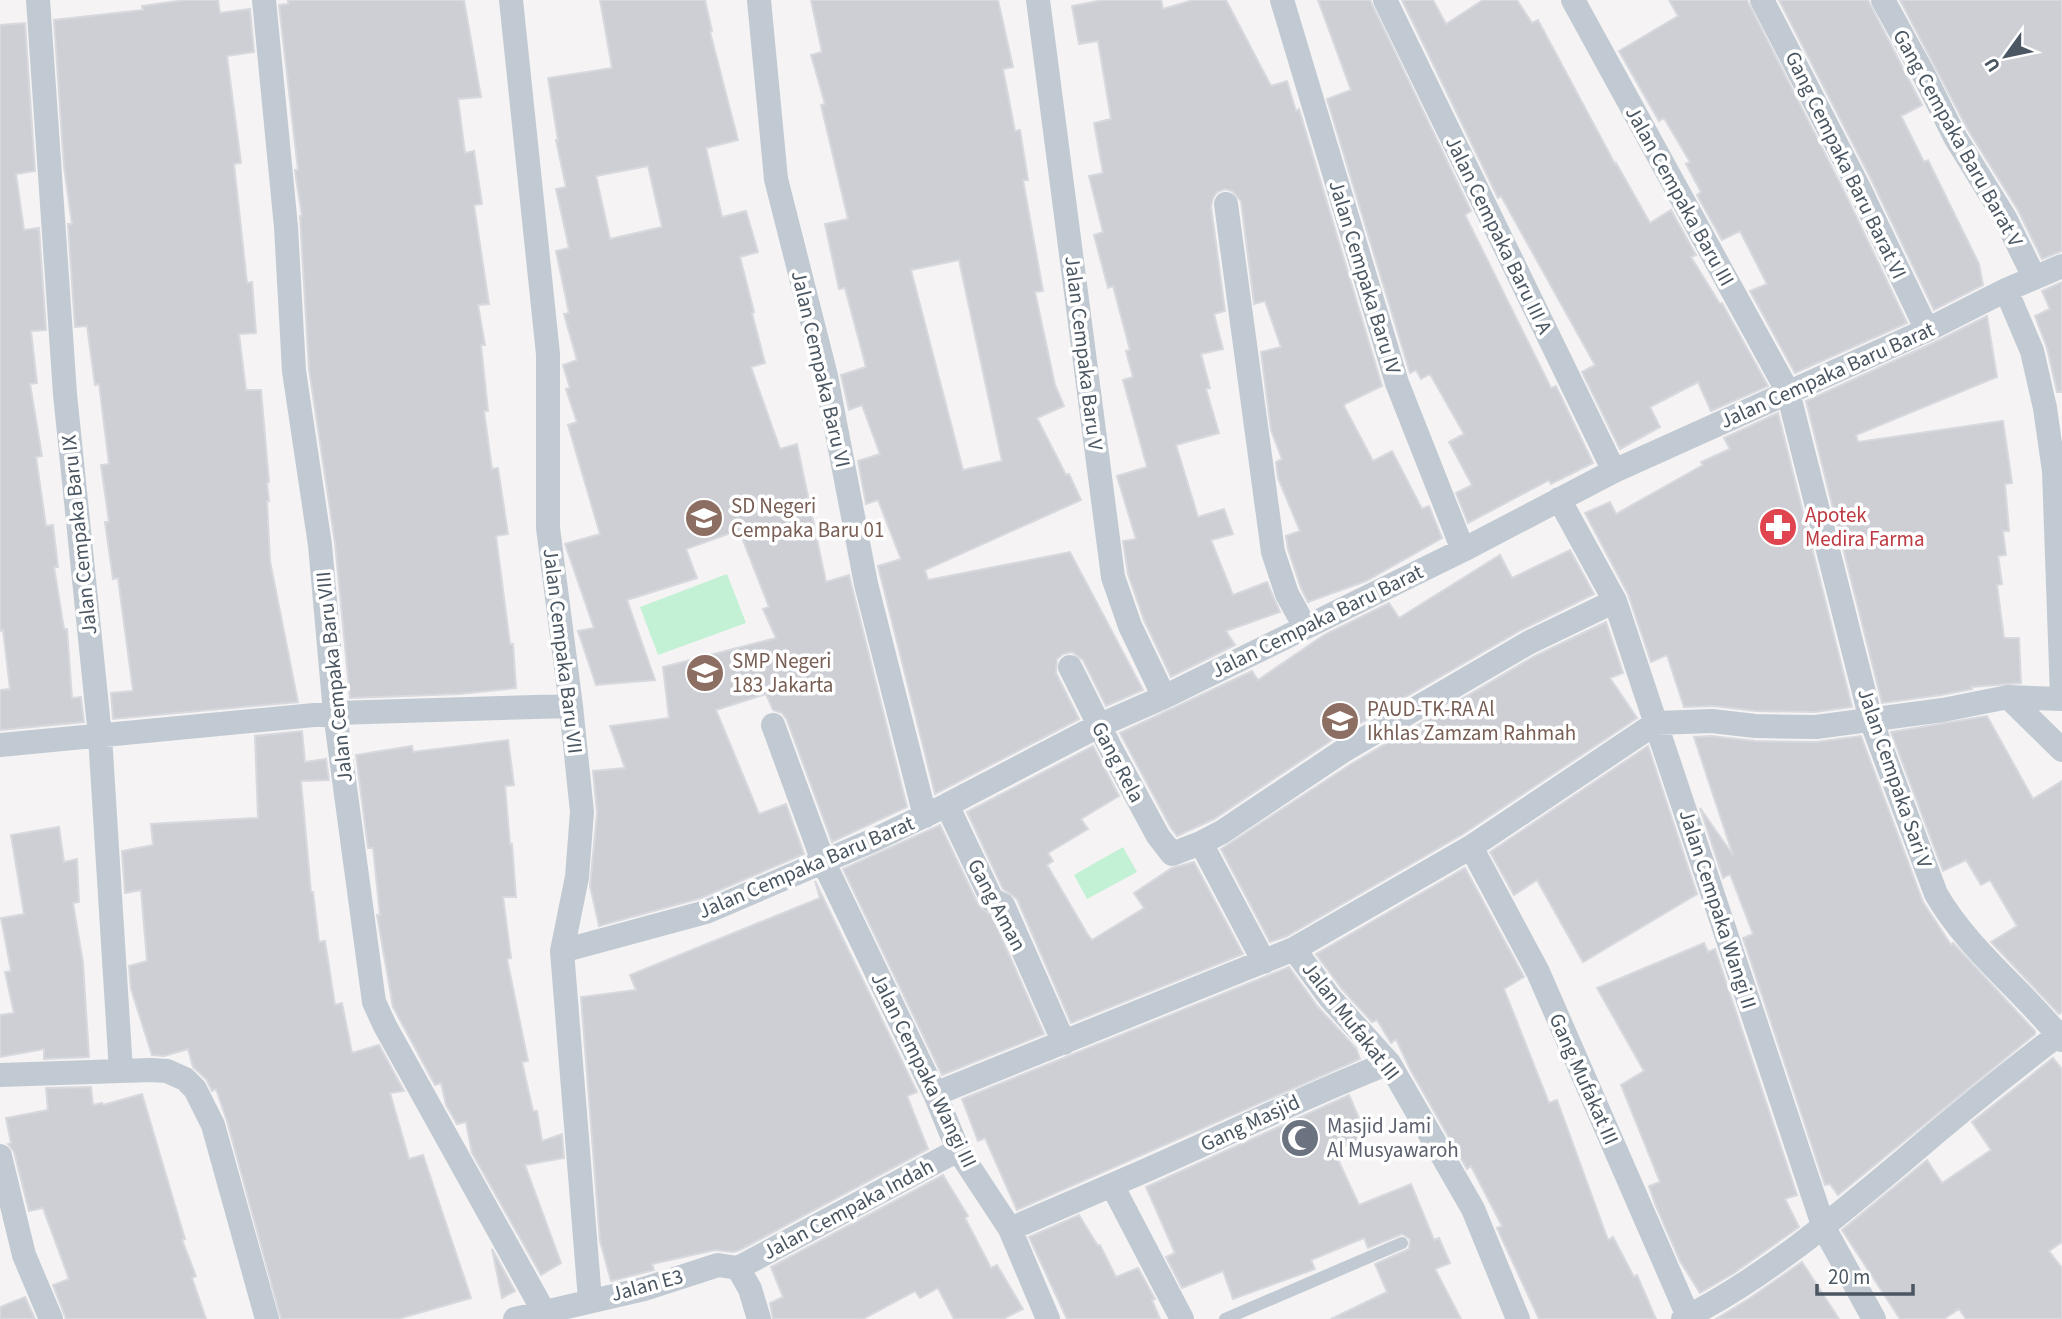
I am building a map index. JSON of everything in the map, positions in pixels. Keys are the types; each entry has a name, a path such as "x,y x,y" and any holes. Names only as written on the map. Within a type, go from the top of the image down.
{"street":[{"name":"Jalan Cempaka Baru IX","path":"38,0 65,394 100,736 121,1071"},
{"name":"Jalan Cempaka Baru VIII","path":"264,0 286,227 295,370 320,545 335,713 374,1002 544,1312"},
{"name":"Jalan Cempaka Baru VII","path":"511,0 548,354 548,528 582,812 577,877 562,951 590,1300"},
{"name":"Jalan Cempaka Baru VI","path":"759,0 776,179 826,376 866,584 925,816"},
{"name":"Jalan Cempaka Baru V","path":"1038,0 1113,577 1130,626 1164,697"},
{"name":"Jalan Cempaka Baru IV","path":"1282,0 1397,383 1462,550"},
{"name":"Jalan Cempaka Baru III A","path":"1385,0 1614,471"},
{"name":"Jalan Cempaka Baru III","path":"1573,0 1788,392"},
{"name":"Gang Cempaka Baru Barat VI","path":"1762,0 1852,174 1927,330"},
{"name":"Gang Cempaka Baru Barat V","path":"1883,0 1955,137 2005,218 2034,277"},
{"path":"1226,204 1273,552 1287,594 1305,627"},
{"name":"Jalan Cempaka Baru Barat","path":"562,951 706,912 925,816 1098,726 1164,697 1462,550 1614,471 2062,266"},
{"path":"935,1094 1294,949 1471,847 1656,723 1712,721 1755,726 1816,727 1943,710 2008,697 2062,698 2053,471 2045,408 2032,351 2006,290"},
{"name":"Jalan Cempaka Sari V","path":"1788,392 1871,720 1936,894 1970,944 2061,1036"},
{"name":"Jalan Cempaka Wangi II","path":"1559,499 1615,601 1824,1228 1874,1319"},
{"path":"1264,962 1201,843 1343,751 1528,643 1615,601"},
{"name":"Gang Rela","path":"1070,667 1098,726 1158,836 1171,854 1201,843"},
{"path":"2008,697 2062,750"},
{"path":"0,746 335,713 571,706"},
{"name":"Jalan Cempaka Wangi III","path":"773,725 824,861 935,1094 958,1150 1010,1229 1048,1319"},
{"name":"Gang Aman","path":"947,805 992,900 1003,905 1064,1043"},
{"name":"Gang Mufakat III","path":"1471,847 1538,972 1686,1317"},
{"name":"Jalan Mufakat III","path":"1294,949 1330,998 1389,1063 1473,1209 1518,1319"},
{"path":"1686,1317 1771,1266 1824,1228 1974,1102 2061,1036"},
{"name":"Gang Masjid","path":"1112,1185 1189,1153 1328,1087 1389,1063"},
{"path":"0,1076 167,1071 177,1074 195,1089 213,1125 267,1319"},
{"name":"Jalan Cempaka Indah","path":"738,1268 958,1150"},
{"path":"0,1156 24,1255 51,1319"},
{"path":"1010,1229 1112,1185 1182,1319"},
{"name":"Jalan E3","path":"515,1319 644,1289 718,1265 738,1268"},
{"path":"738,1268 750,1289 759,1319"}],"lane":[{"path":"1225,1319 1402,1243"}],"green space":[{"path":"727,574 746,623 658,655 640,607"},
{"path":"1123,847 1137,872 1087,899 1074,875"}],"building":[{"path":"185,0 218,0 220,13 250,9 254,52 227,56 241,163 234,164 247,283 252,282 256,333 239,334 246,390 261,390 269,482 267,501 270,561 298,702 113,719 111,693 133,691 118,578 113,579 105,522 109,522 101,465 109,464 99,384 95,385 87,326 75,327 68,224 72,224 64,167 54,20 143,10 142,6"},
{"path":"288,0 464,0 481,97 458,99 465,153 474,151 482,204 474,205 489,304 478,305 485,345 481,345 488,411 484,411 492,469 498,468 508,534 496,536 510,644 513,644 516,688 459,694 350,698 335,543 309,369 302,216 279,5 288,4"},
{"path":"600,0 705,0 712,31 710,32 738,140 706,148 722,217 746,211 758,252 740,257 765,363 751,367 780,449 797,444 826,582 849,575 907,807 832,842 787,720 782,713 773,710 766,694 716,710 759,814 786,804 804,854 701,898 599,926 590,886 597,813 593,771 625,768 610,726 669,718 663,667 776,638 763,609 769,607 739,530 686,549 697,578 627,600 655,680 596,685 578,631 594,628 565,544 600,534 568,425 577,422 566,389 570,388 563,365 577,360 564,314 569,313 556,251 569,248 556,189 566,187 556,140 548,78 612,68","holes":["648,166 662,227 610,239 596,176"]},
{"path":"811,0 998,0 1013,67 1003,69 1015,131 1020,130 1028,180 1023,180 1043,291 1035,292 1055,385 1064,406 1037,418 1081,500 925,570 928,580 1070,552 1143,690 1106,706 1083,660 1072,652 1063,654 1057,659 1056,673 1079,719 935,794 878,566 901,559 878,500 866,504 858,461 880,454 862,405 849,410 841,375 866,367 845,288 839,289 825,224 848,219 821,105 825,104 811,55 822,52","holes":["959,260 1002,461 963,470 911,270"]},
{"path":"1103,0 1161,0 1163,9 1193,0 1226,0 1271,86 1287,81 1296,111 1299,109 1382,386 1344,406 1373,461 1392,451 1422,509 1429,506 1442,538 1366,581 1308,602 1288,549 1286,536 1300,531 1278,478 1276,462 1282,459 1271,430 1261,352 1281,347 1265,301 1254,304 1241,201 1232,191 1225,189 1217,192 1211,206 1225,311 1214,314 1223,349 1201,354 1210,388 1206,389 1219,433 1176,445 1198,517 1224,509 1233,534 1211,540 1233,595 1267,582 1280,612 1226,631 1235,645 1171,677 1144,620 1128,574 1123,541 1136,539 1117,476 1147,467 1123,380 1133,377 1126,351 1130,350 1113,286 1108,288 1094,235 1103,232 1089,176 1103,173 1094,123 1111,119 1098,41 1079,44 1072,6"},
{"path":"1318,0 1370,0 1471,211 1465,215 1551,388 1556,386 1593,463 1551,484 1549,480 1468,523 1456,493 1472,485 1449,442 1464,434 1430,374 1421,379 1416,370 1410,373 1327,99 1351,90"},
{"path":"1402,0 1433,0 1446,24 1483,0 1517,0 1532,23 1538,20 1615,164 1650,223 1671,210 1696,255 1691,257 1720,304 1722,303 1768,386 1711,411 1698,382 1650,407 1660,427 1620,449 1582,372 1595,365 1501,196 1498,198"},
{"path":"1669,0 1747,0 1845,193 1907,323 1795,373 1750,291 1767,284 1740,231 1722,240 1697,195 1701,192 1686,164 1690,162 1664,118 1659,121 1619,51 1678,16"},
{"path":"1779,0 1868,0 1922,105 1901,116 1924,162 1928,160 1979,264 1983,285 1934,310 1871,179"},
{"path":"1900,0 2062,0 2062,251 2042,259 2018,210 1968,130"},
{"path":"25,23 35,171 16,174 24,230 39,228 46,330 31,331 37,383 30,384 42,456 36,457 46,526 53,525 58,567 54,567 64,629 67,629 72,698 81,697 84,722 0,730 0,690 10,689 3,630 0,631 0,25"},
{"path":"2062,282 2062,392 2057,392 2047,348 2035,316 2050,309 2042,291"},
{"path":"1987,316 1997,377 1856,435 1858,442 2003,421 2012,483 2005,484 2009,531 2003,531 2006,555 1998,556 2002,584 1997,585 2004,638 2019,638 2021,683 1971,687 1972,689 1941,695 1882,703 1806,401"},
{"path":"1778,413 1852,707 1815,712 1756,711 1714,706 1684,707 1667,655 1651,662 1628,594 1585,513 1610,502 1616,514 1703,465 1701,462 1730,449 1724,438"},
{"path":"1570,550 1594,594 1521,630 1335,738 1214,819 1177,836 1171,828 1120,733 1252,671 1258,680 1324,635 1389,603 1399,618 1500,555 1512,578"},
{"path":"1606,622 1623,673 1610,678 1637,718 1463,834 1287,936 1270,942 1221,849 1351,764 1535,656"},
{"path":"1987,716 2033,799 2062,781 2062,1012 2059,1014 1991,942 2017,926 1990,880 1981,885 1966,860 1943,871 1891,732"},
{"path":"302,731 305,762 326,759 329,780 301,781 311,892 319,942 325,941 335,1005 342,1003 352,1053 379,1045 404,1091 390,1093 409,1159 423,1155 471,1298 398,1319 281,1319 216,1089 212,1091 206,1079 193,1067 188,1049 164,1056 152,1055 131,989 129,966 147,961 141,890 125,893 122,851 153,845 151,824 258,818 255,736"},
{"path":"1711,736 1755,741 1816,742 1861,736 1923,902 1951,945 1953,943 2035,1031 2035,1034 1838,1195 1830,1184 1825,1185 1743,938 1753,934 1730,874 1723,878 1700,808 1733,855 1694,737"},
{"path":"508,740 514,785 505,786 516,897 503,897 511,958 507,959 528,1061 522,1062 533,1111 537,1111 542,1141 562,1134 564,1158 525,1165 561,1263 541,1275 472,1153 466,1122 457,1124 446,1105 441,1083 435,1085 393,1007 377,915 380,915 373,848 368,848 356,755 412,746 413,752"},
{"path":"1093,746 1119,796 1081,819 1088,829 1048,853 1053,861 1047,865 1088,935 1092,940 1144,908 1134,893 1172,868 1194,862 1243,954 1071,1023 1017,899 1003,889 967,812"},
{"path":"1648,746 1697,894 1583,962 1537,880 1514,895 1490,852"},
{"path":"940,825 979,906 992,916 1044,1034 942,1075 843,869"},
{"path":"59,827 64,862 77,859 79,902 73,903 83,963 89,1057 44,1059 44,1049 0,1057 0,1015 14,1013 5,972 11,971 1,918 24,914 11,835"},
{"path":"1465,868 1524,977 1504,989 1549,1103 1557,1100 1608,1240 1613,1237 1634,1277 1637,1275 1656,1319 1539,1319 1497,1228 1502,1226 1471,1166 1467,1169 1396,1039 1391,1043 1377,1020 1372,1022 1342,989 1316,954"},
{"path":"815,881 917,1092 907,1096 928,1149 740,1250 715,1250 652,1264 654,1270 611,1281 600,1241 581,997 636,990 630,975 820,898"},
{"path":"1704,943 1708,952 1715,949 1797,1195 1785,1199 1799,1227 1734,1273 1700,1293 1680,1261 1655,1204 1649,1186 1660,1182 1621,1085 1644,1071 1597,988"},
{"path":"1289,967 1318,1007 1356,1048 1360,1059 1017,1210 985,1138 978,1141 962,1099"},
{"path":"2053,1058 2062,1069 2062,1242 2049,1251 2062,1268 2062,1319 1966,1319 1959,1309 1944,1319 1900,1319 1842,1230 1927,1160 1942,1183 1991,1150 1972,1122"},
{"path":"91,1087 93,1105 103,1105 142,1094 185,1239 182,1240 196,1276 192,1278 206,1319 66,1319 53,1285 69,1279 43,1208 29,1211 14,1152 8,1144 11,1143 6,1118 48,1110 46,1088"},
{"path":"1349,1095 1367,1137 1334,1151 1359,1205 1411,1184 1434,1240 1439,1238 1450,1263 1435,1269 1461,1319 1331,1319 1387,1292 1375,1264 1409,1249 1410,1239 1402,1234 1368,1248 1364,1238 1311,1260 1315,1269 1233,1299 1223,1271 1182,1288 1166,1257 1175,1253 1146,1187"},
{"path":"943,1175 968,1216 965,1218 991,1268 997,1265 1023,1309 1003,1319 954,1319 938,1288 920,1298 915,1291 863,1319 773,1319 770,1303 783,1297 771,1267"},
{"path":"1079,1215 1098,1246 1100,1245 1116,1277 1138,1268 1155,1299 1152,1300 1160,1319 1067,1319 1029,1237"},
{"path":"492,1249 515,1291 502,1298"},
{"path":"1802,1262 1839,1319 1716,1319 1750,1298"},
{"path":"25,1297 35,1319 0,1319 0,1307"}],"place":[{"name":"SD Negeri Cempaka Baru 01","path":"704,518"},
{"name":"Apotek Medira Farma","path":"1778,527"},
{"name":"SMP Negeri 183 Jakarta","path":"705,673"},
{"name":"PAUD-TK-RA Al Ikhlas Zamzam Rahmah","path":"1340,721"},
{"name":"Masjid Jami Al Musyawaroh","path":"1300,1138"}]}
